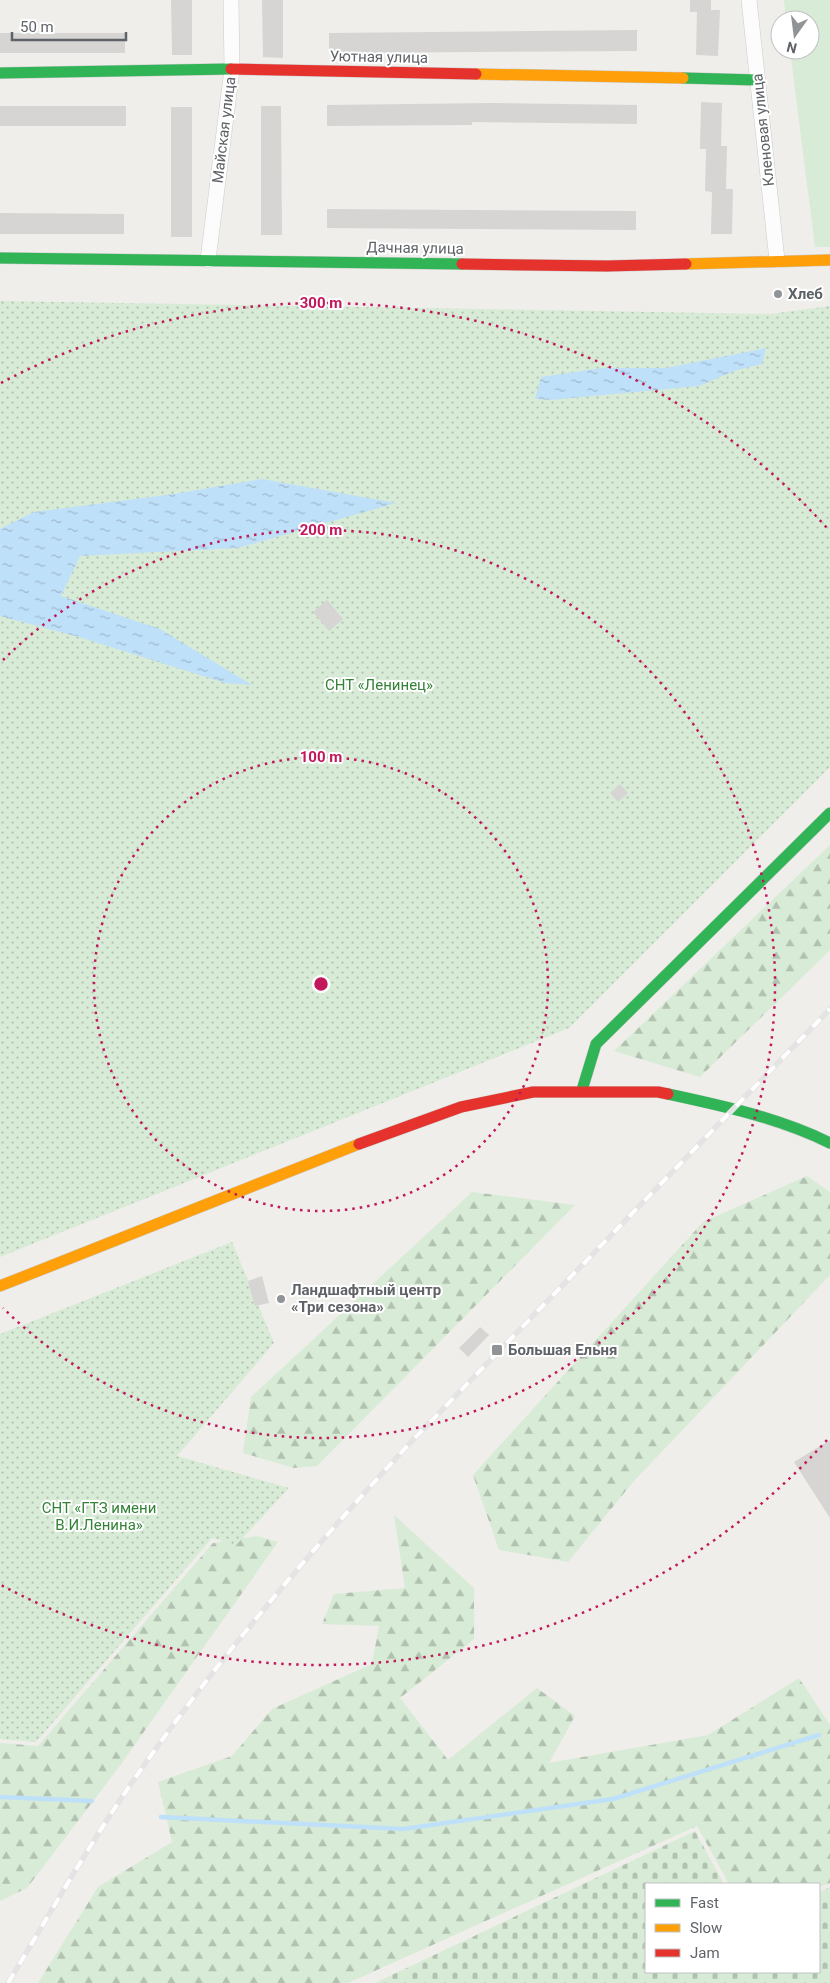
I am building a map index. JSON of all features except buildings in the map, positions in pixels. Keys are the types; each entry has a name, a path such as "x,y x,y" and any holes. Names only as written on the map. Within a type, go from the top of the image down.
{"street":[{"name":"Майская улица","path":"208,260 232,69 231,0"},
{"name":"Кленовая улица","path":"748,0 777,260"},
{"name":"Уютная улица","path":"0,73 232,69 757,80"},
{"name":"Дачная улица","path":"0,258 608,266 830,260"},
{"path":"582,1090 596,1044 830,813"},
{"path":"0,1286 303,1165 461,1107 533,1092 582,1090 658,1092 733,1108 804,1130 830,1143"},
{"path":"804,1130 830,1133"}],"green space":[{"path":"784,0 830,0 830,247 815,247 791,60 820,60 820,10 785,10"},
{"name":"СНТ «Ленинец»","path":"0,301 771,314 830,306 830,767 569,1028 0,1257"},
{"path":"830,845 830,950 700,1077 614,1051"},
{"path":"807,1176 830,1192 830,1275 633,1482 568,1562 499,1550 473,1475 703,1222"},
{"path":"472,1192 575,1205 317,1466 294,1468 243,1453 251,1397"},
{"name":"СНТ «ГТЗ имени В.И.Ленина»","path":"232,1242 274,1343 177,1456 289,1488 236,1545 212,1538 36,1742 0,1739 0,1334"},
{"path":"394,1515 474,1588 474,1639 400,1698 448,1760 537,1688 575,1716 549,1763 708,1735 799,1678 830,1725 830,1883 820,1887 820,1883 728,1883 697,1826 348,1983 38,1983 98,1887 172,1842 158,1782 232,1756 272,1709 372,1664 379,1626 322,1624 334,1594 405,1588"},
{"path":"257,1536 278,1542 119,1767 27,1888 0,1901 0,1743 38,1746 213,1543"},
{"path":"695,1831 723,1883 645,1883 645,1973 820,1973 820,1892 830,1887 830,1983 375,1983"}],"water":[{"path":"766,348 762,364 737,370 699,386 551,400 535,399 541,377 602,368 666,368"},
{"path":"262,479 396,503 238,548 80,556 61,596 160,629 252,685 225,683 79,637 0,616 0,529 34,512 174,494"}],"waterway":[{"path":"161,1817 403,1829 613,1799 819,1735"},
{"path":"0,1797 92,1801"}],"railway":[{"path":"8,1983 122,1797 203,1685 269,1602 410,1443 830,1009"}],"traffic: fast":[{"path":"0,73 231,69"},
{"path":"683,78 757,80"},
{"path":"0,258 462,264"},
{"path":"582,1090 596,1044 830,813"},
{"path":"668,1094 730,1108 791,1126 830,1143"}],"traffic: slow":[{"path":"476,74 683,78"},
{"path":"686,264 830,260"},
{"path":"0,1286 359,1144"}],"traffic: jam":[{"path":"231,69 476,74"},
{"path":"462,264 607,266 686,264"},
{"path":"359,1144 461,1107 533,1092 658,1092 668,1094"}],"place":[{"name":"Хлеб","path":"778,294"},
{"name":"Ландшафтный центр «Три сезона»","path":"281,1299"},
{"name":"Большая Ельня","path":"497,1350"}]}
